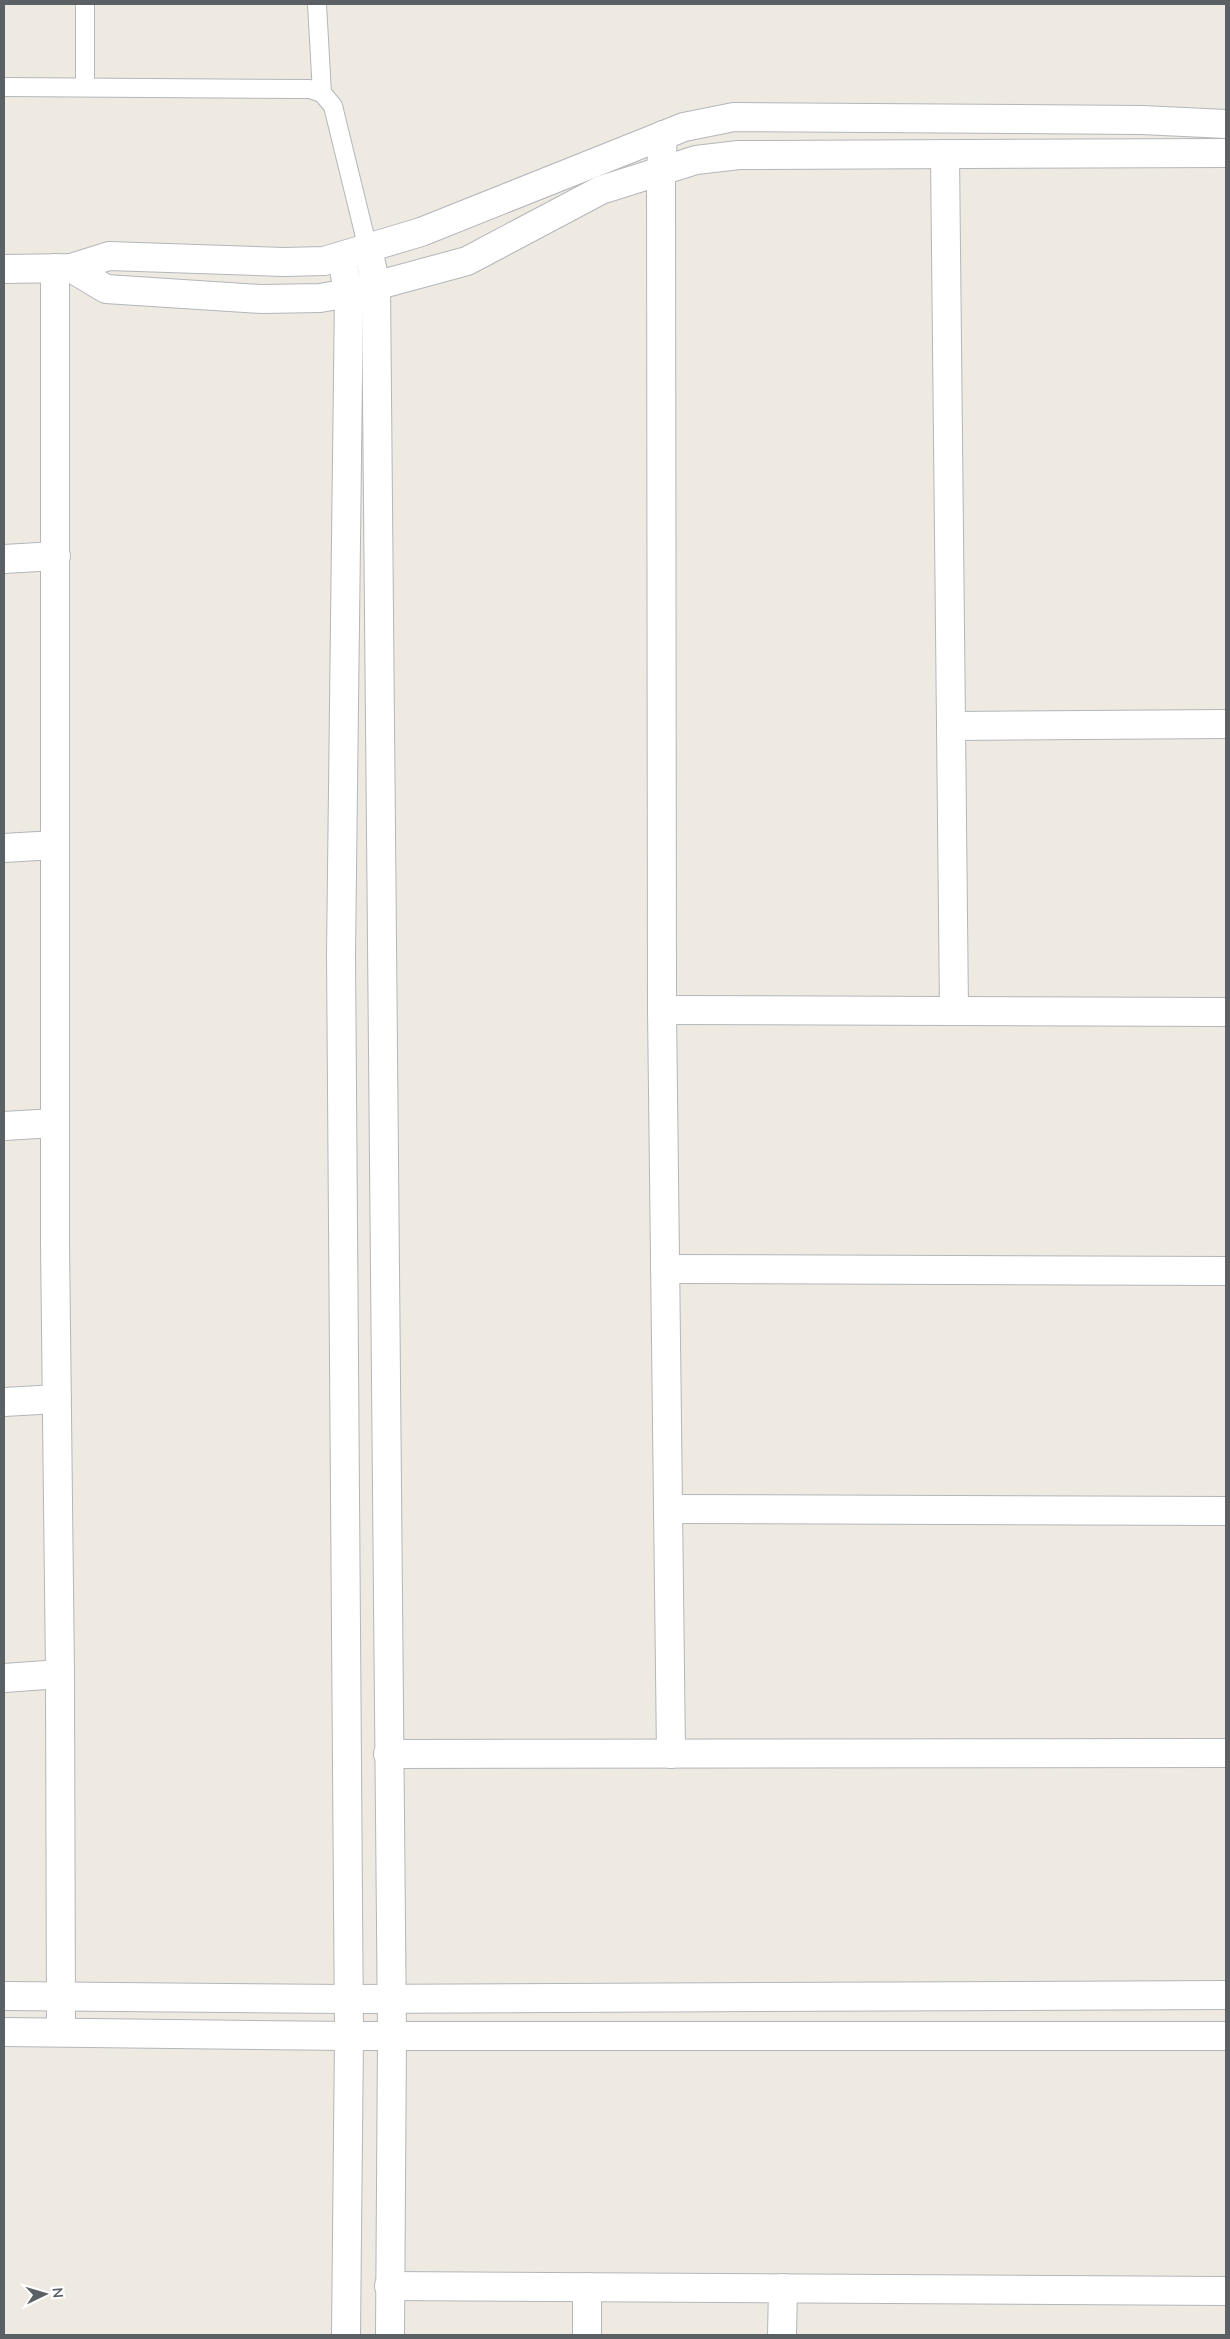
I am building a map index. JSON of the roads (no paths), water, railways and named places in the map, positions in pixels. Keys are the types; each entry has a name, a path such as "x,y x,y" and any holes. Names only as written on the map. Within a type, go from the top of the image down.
{"street":[{"path":"4,269 63,268 109,256 284,262 324,261 421,232 684,127 734,117 1142,120 1226,124"},
{"path":"663,135 661,171 662,1010 671,1754"},
{"path":"63,268 106,289 261,299 320,298 349,293 467,261 601,190 696,160 738,155 1226,153"},
{"path":"945,154 954,1010"},
{"path":"368,249 376,286 392,2036 390,2335"},
{"path":"341,257 349,293 340,954 349,2036 346,2335"},
{"path":"60,2032 60,1674 55,1123 56,556 63,268"},
{"path":"4,559 56,556"},
{"path":"951,726 1226,724"},
{"path":"4,848 56,845"},
{"path":"662,1010 1226,1012"},
{"path":"4,1126 55,1123"},
{"path":"665,1269 1226,1271"},
{"path":"4,1402 57,1399"},
{"path":"668,1508 1226,1511"},
{"path":"4,1678 60,1674"},
{"path":"388,1754 1226,1753"},
{"path":"4,1996 348,1999 1226,1994"},
{"path":"4,2032 349,2036 1226,2036"},
{"path":"389,2286 1226,2291"},
{"path":"587,2287 587,2335"},
{"path":"782,2335 783,2288"}],"lane":[{"path":"85,4 85,87"},
{"path":"317,4 322,93"},
{"path":"4,87 310,89 322,93 334,106 368,249"}]}
